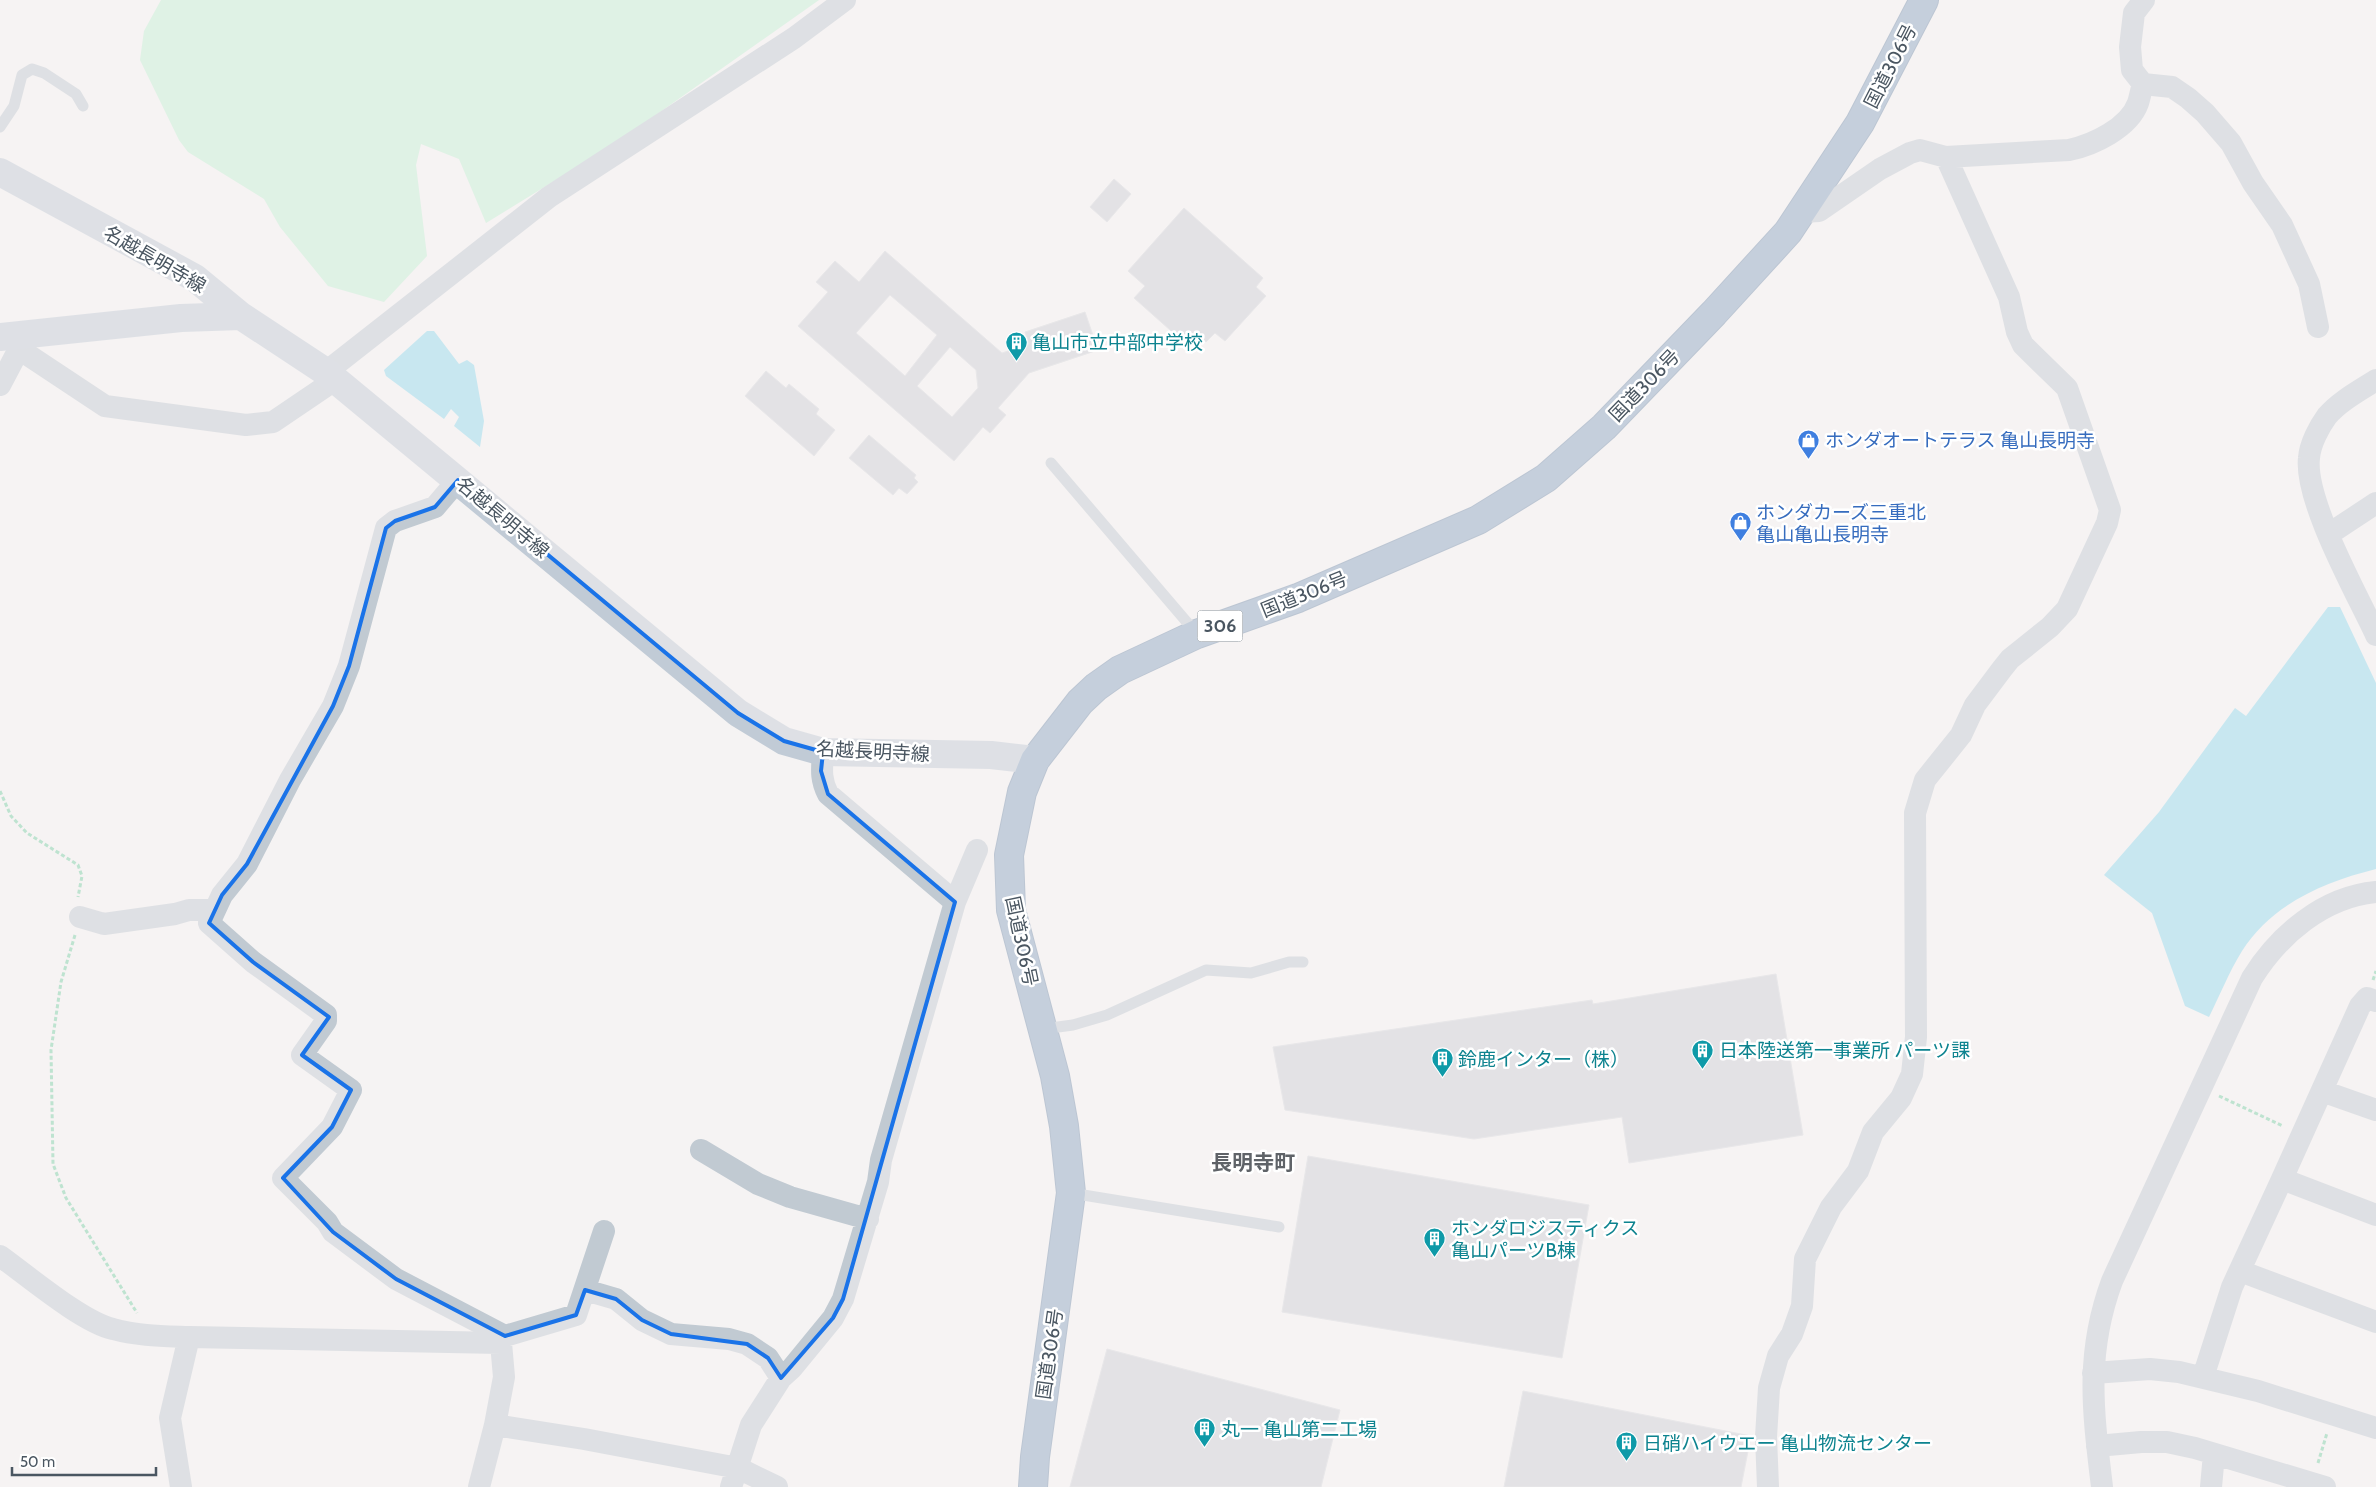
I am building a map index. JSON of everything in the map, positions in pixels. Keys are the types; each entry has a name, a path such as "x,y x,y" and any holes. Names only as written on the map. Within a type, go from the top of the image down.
{"highway":[{"name":"国道306号","path":"1033,1487 1035,1457 1071,1193 1064,1126 1055,1076 1011,910 1009,855 1022,792 1035,760 1062,722 1096,686 1120,670 1197,634 1298,598 1478,520 1546,478 1604,427 1714,313 1788,232 1860,123 1924,0"}],"main road":[{"name":"名越長明寺線","path":"0,172 196,278 241,316 330,376 738,713 784,740 823,752 991,755 1035,760"},
{"path":"12,340 180,318 241,316"}],"street":[{"path":"0,385 12,340 105,406 246,425 273,422 549,197 794,38 845,0"},
{"path":"2144,0 2134,13 2130,47 2132,70 2143,84 2172,87 2188,98 2205,112 2231,143 2253,183 2282,225 2308,284 2318,328"},
{"path":"1802,212 1820,211 1880,169 1910,153 1920,150 1946,158 2049,152 2083,147 2120,125 2132,114 2138,104 2143,84"},
{"path":"1768,1487 1766,1437 1770,1388 1778,1356 1792,1334 1802,1306 1805,1259 1831,1207 1858,1171 1873,1132 1901,1098 1914,1067 1916,1037 1915,812 1923,785 1961,735 1974,705 2010,659 2050,628 2067,608 2107,524 2110,510 2067,388 2023,345 2017,332 2009,297 1946,158"},
{"path":"2375,628 2329,534 2311,488 2308,457 2313,442 2326,418 2336,407 2376,380"},
{"path":"458,480 434,507 395,521 386,528 349,666 333,706 290,780 247,864 214,910 209,923 253,962 326,1015 326,1020 302,1055 351,1090 332,1127 283,1178 327,1222 333,1232 396,1278 503,1340"},
{"path":"2329,534 2376,503"},
{"path":"823,752 821,771 823,784 828,794 955,902"},
{"path":"734,1478 751,1425 781,1378 792,1368 833,1318 843,1299 868,1219 878,1182 881,1160 955,902 977,850"},
{"path":"2102,1487 2092,1399 2093,1372 2098,1326 2112,1281 2252,978 2272,950 2301,923 2322,909 2344,900 2376,892"},
{"path":"80,917 104,924 176,914 189,910 214,910"},
{"path":"2203,1377 2232,1287 2360,1006 2367,998 2376,1001"},
{"path":"2322,1091 2376,1110"},
{"path":"701,1150 758,1184 790,1198 868,1219"},
{"path":"2282,1178 2376,1214"},
{"path":"0,1256 80,1313 111,1329 189,1337 503,1340 576,1315 604,1231"},
{"path":"2240,1271 2376,1322"},
{"path":"585,1290 616,1299 642,1320 671,1334 729,1339 747,1344 768,1358 781,1378"},
{"path":"181,1487 170,1418 189,1337"},
{"path":"479,1487 495,1426 504,1377 503,1340"},
{"path":"2093,1372 2150,1369 2203,1377 2258,1391 2376,1428"},
{"path":"495,1426 584,1439 734,1478 777,1487"},
{"path":"2097,1446 2167,1442 2318,1485"},
{"path":"2211,1487 2214,1454"}],"lane":[{"path":"0,127 14,106 22,75 32,69 44,73 76,94 83,106"},
{"path":"1051,463 1197,634"},
{"path":"1043,1029 1073,1024 1107,1015 1206,970 1250,972 1289,962 1304,962"},
{"path":"1071,1193 1279,1227"}],"path":[{"path":"0,791 11,816 27,833 78,865 82,876 78,897 80,917 61,982 51,1050 53,1164 66,1198 137,1314 147,1334"},
{"path":"2212,1093 2302,1134"},
{"path":"2318,1485 2329,1430"}],"highlighted area":[{"path":"458,480 738,713 784,741 823,752 821,771 828,794 955,902 843,1299 833,1318 781,1378 768,1358 747,1344 671,1334 642,1320 616,1299 585,1290 576,1315 505,1336 396,1279 333,1232 283,1178 332,1127 351,1090 302,1055 329,1017 253,962 209,923 222,895 247,864 333,706 349,666 386,528 395,521 435,507"}],"green space":[{"path":"161,0 819,0 619,141 486,223 459,159 421,144 416,165 427,256 384,302 328,286 280,227 264,199 188,152 179,140 140,60 144,31"}],"water":[{"path":"427,331 434,331 459,364 467,360 474,365 484,421 480,447 454,426 459,417 451,409 444,419 386,376 384,370"},
{"path":"2328,607 2340,607 2376,683 2376,869 2319,888 2301,897 2268,920 2242,951 2209,1017 2185,1006 2152,913 2104,875 2159,812 2235,708 2246,716"}],"building":[{"path":"1114,179 1131,194 1107,222 1090,207"},
{"path":"1184,208 1263,278 1256,287 1266,296 1225,341 1215,333 1206,342 1198,334 1188,346 1134,298 1145,286 1128,271"},
{"name":"亀山市立中部中学校","path":"885,251 1002,353 1029,344 1025,332 1085,312 1098,350 1029,373 998,408 1006,415 990,433 983,427 954,461 798,326 828,292 816,282 835,261 859,282","holes":["890,295 937,335 905,376 856,333","950,347 976,370 978,388 952,417 917,386"]},
{"path":"766,371 786,388 789,384 819,409 816,414 835,430 814,456 745,396"},
{"path":"869,435 916,475 914,478 918,482 907,494 899,488 893,495 849,458"},
{"path":"1776,974 1803,1135 1629,1163 1622,1117 1474,1139 1285,1110 1273,1047 1592,1000 1593,1004"},
{"name":"ホンダロジスティクス 亀山パーツB棟","path":"1308,1156 1589,1205 1562,1358 1282,1312"},
{"name":"丸一 亀山第二工場","path":"1107,1349 1340,1410 1321,1487 1070,1487"},
{"name":"日硝ハイウエー 亀山物流センター","path":"1523,1391 1751,1436 1741,1487 1504,1487"}],"place":[{"name":"亀山市立中部中学校","path":"1016,361"},
{"name":"ホンダオートテラス 亀山長明寺","path":"1809,459"},
{"name":"ホンダカーズ三重北 亀山亀山長明寺","path":"1740,542"},
{"name":"日本陸送第一事業所 パーツ課","path":"1703,1069"},
{"name":"鈴鹿インター（株）","path":"1442,1078"},
{"name":"ホンダロジスティクス 亀山パーツB棟","path":"1435,1258"},
{"name":"丸一 亀山第二工場","path":"1205,1448"},
{"name":"日硝ハイウエー 亀山物流センター","path":"1627,1462"}],"district":[{"name":"長明寺町","path":"1253,1163"}]}
